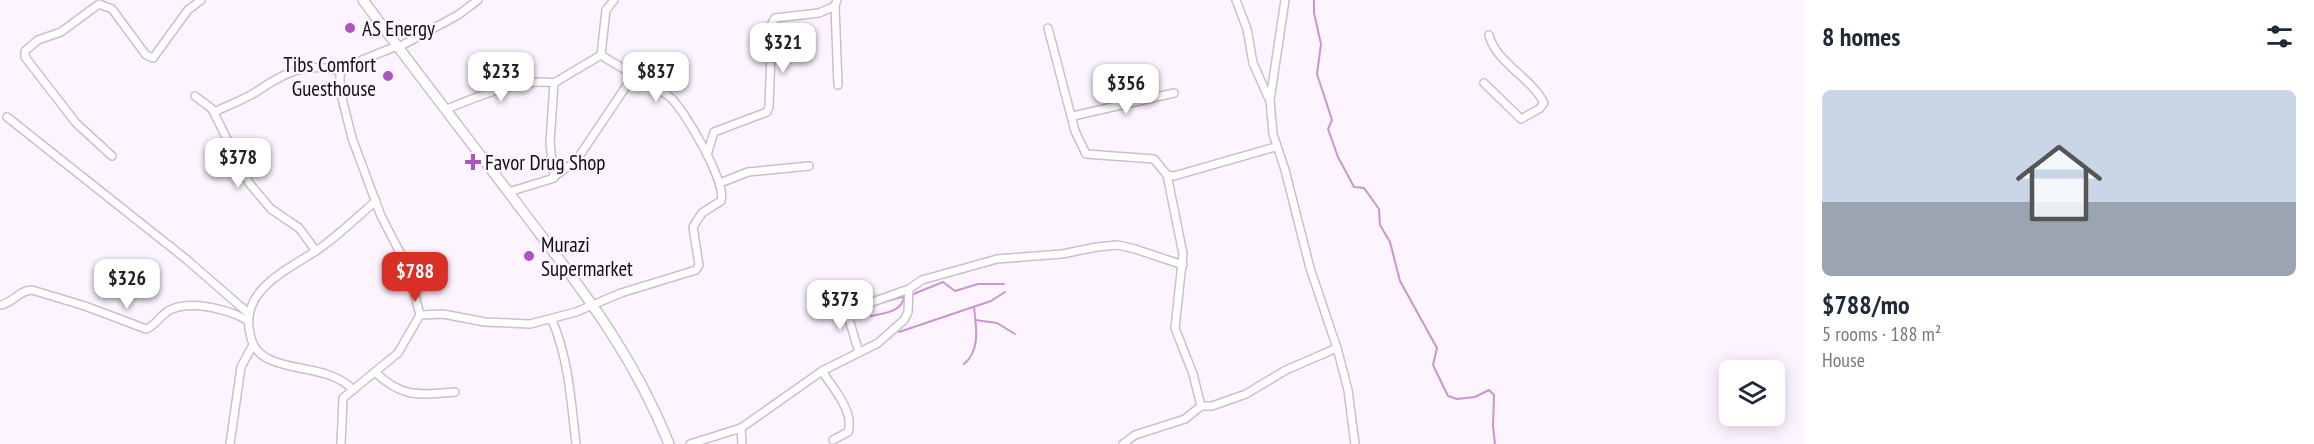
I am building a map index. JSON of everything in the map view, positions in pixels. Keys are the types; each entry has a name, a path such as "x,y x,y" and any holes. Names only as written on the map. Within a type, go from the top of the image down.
{"main road":[{"path":"363,0 594,303 640,381 669,444"}],"street":[{"path":"112,156 76,123 25,57 24,51 38,40 61,32 74,20 99,4 112,9 146,55 153,58 188,10 201,0"},
{"path":"341,444 342,401 403,347 420,315 408,268 376,201 350,128 340,90 342,72 345,67 398,47 458,15 478,0"},
{"path":"601,55 606,10 602,0"},
{"path":"606,10 614,0"},
{"path":"1236,0 1247,29 1253,63 1270,100"},
{"path":"1285,0 1270,100 1275,147 1285,170 1310,268 1337,348 1348,390 1356,444"},
{"path":"707,155 714,132 767,112 770,106 772,23 775,18 819,13 836,3 838,85"},
{"path":"1048,28 1075,131 1086,154 1154,159 1167,175 1184,265 1175,328 1193,374 1201,406"},
{"path":"1484,83 1521,119 1539,109 1544,103 1527,80 1497,51 1489,35"},
{"path":"420,315 443,314 512,324 552,320 594,303 693,273 699,265 693,228 702,213 721,201 723,190 707,155 673,100 601,55"},
{"path":"447,109 518,85 541,80 554,83 601,55"},
{"path":"214,112 255,92 272,80 295,71 317,65 342,72"},
{"path":"509,192 552,180 576,161 633,76"},
{"path":"554,83 550,143 555,176"},
{"path":"1072,116 1174,93"},
{"path":"195,96 214,112 249,183 271,209 299,228 316,251"},
{"path":"7,117 186,259 248,316"},
{"path":"1167,175 1174,176 1275,147"},
{"path":"720,183 748,172 809,166"},
{"path":"352,390 336,378 276,362 259,353 253,345 248,316 260,292 269,282 316,251 376,201"},
{"path":"848,314 856,308 909,289 922,280 997,259 1062,254 1098,246 1118,245 1184,265"},
{"path":"690,444 741,428 822,371 878,342 904,320 908,312 909,289"},
{"path":"0,306 26,290 32,290 85,306 146,330 174,308 219,310 248,316"},
{"path":"843,302 859,352"},
{"path":"552,320 564,348 571,384 569,396 576,444"},
{"path":"230,444 241,367 253,345"},
{"path":"1123,444 1135,435 1185,419 1201,406 1212,406 1246,394 1286,370 1337,348"},
{"path":"822,371 839,398 850,422 848,432 833,440"},
{"path":"375,372 389,385 407,393 454,392"},
{"path":"741,428 742,444"}],"waterway":[{"path":"1314,0 1314,13 1321,44 1317,74 1332,120 1328,129 1338,157 1354,187 1364,188 1379,209 1380,225 1390,242 1400,281 1437,348 1433,365 1448,396 1457,399 1475,397 1489,390 1494,395 1495,444"},
{"path":"911,295 943,282 955,291 978,284 1004,284"},
{"path":"899,332 991,301 1005,292"},
{"path":"880,303 906,296"},
{"path":"871,316 896,309 903,302 904,297"},
{"path":"964,364 975,345 974,307"},
{"path":"975,320 997,323 1015,334"}],"place":[{"name":"AS Energy","path":"350,28"},
{"name":"Tibs Comfort Guesthouse","path":"388,76"},
{"name":"Favor Drug Shop","path":"473,162"},
{"name":"Murazi Supermarket","path":"529,256"}]}
